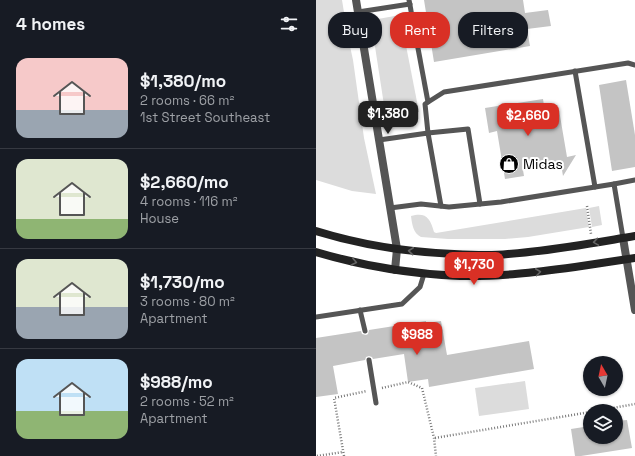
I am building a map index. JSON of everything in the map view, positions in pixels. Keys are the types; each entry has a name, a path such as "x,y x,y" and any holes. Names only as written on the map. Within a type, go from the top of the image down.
{"main road":[{"path":"316,231 355,241 397,249 456,254 507,255 635,236"},
{"path":"316,252 365,265 395,270 424,274 461,276 535,272 631,259"}],"street":[{"path":"356,0 358,12"},
{"path":"364,48 397,249 395,270"},
{"path":"623,238 631,259 635,310"}],"lane":[{"path":"358,12 410,2 428,102"},
{"path":"441,206 428,133 425,104 444,92 628,63 635,65"},
{"path":"575,71 595,187"},
{"path":"379,140 468,129 480,204"},
{"path":"390,208 421,204 449,207 501,202 635,180"},
{"path":"614,184 623,238"},
{"path":"316,317 402,304 420,287 424,274"},
{"path":"360,310 365,331"},
{"path":"369,360 376,403"}],"path":[{"path":"587,206 591,236"},
{"path":"623,406 635,404"},
{"path":"436,456 434,438 583,413"},
{"path":"317,456 343,452"}],"shaded area":[{"path":"316,0 342,0 344,12 328,12 328,48 350,48 364,138 376,194 352,191 316,180"},
{"path":"390,17 390,48 406,48 419,112 386,118 375,48 382,48 382,18"},
{"path":"599,206 602,225 592,227 589,208"},
{"path":"586,208 589,227 528,237 505,239 448,239 421,237 412,225 411,216 420,215 427,217 434,232 436,233"},
{"path":"525,381 529,409 479,416 475,388"}],"building":[{"path":"424,0 523,0 525,12 458,12 458,48 518,48 434,62 432,48 450,48 450,12 426,12"},
{"path":"548,10 551,26 528,29 528,13"},
{"path":"528,35 530,46 528,46"},
{"path":"626,80 635,135 635,167 612,171 599,85"},
{"path":"543,99 545,112 559,110 567,157 576,155 563,176 561,164 523,170 524,176 505,179 497,131 489,133 485,108"},
{"path":"426,321 426,323 441,321 447,355 529,341 534,369 429,387 428,379 408,382 404,354 373,359 369,356 366,357 365,360 333,366 338,394 316,397 316,338 361,331 362,334 366,335 368,334 369,330"},
{"path":"623,420 627,420 632,448 575,456 571,429 583,427 583,444 623,444"}],"place":[{"name":"Midas","path":"509,164"}]}
